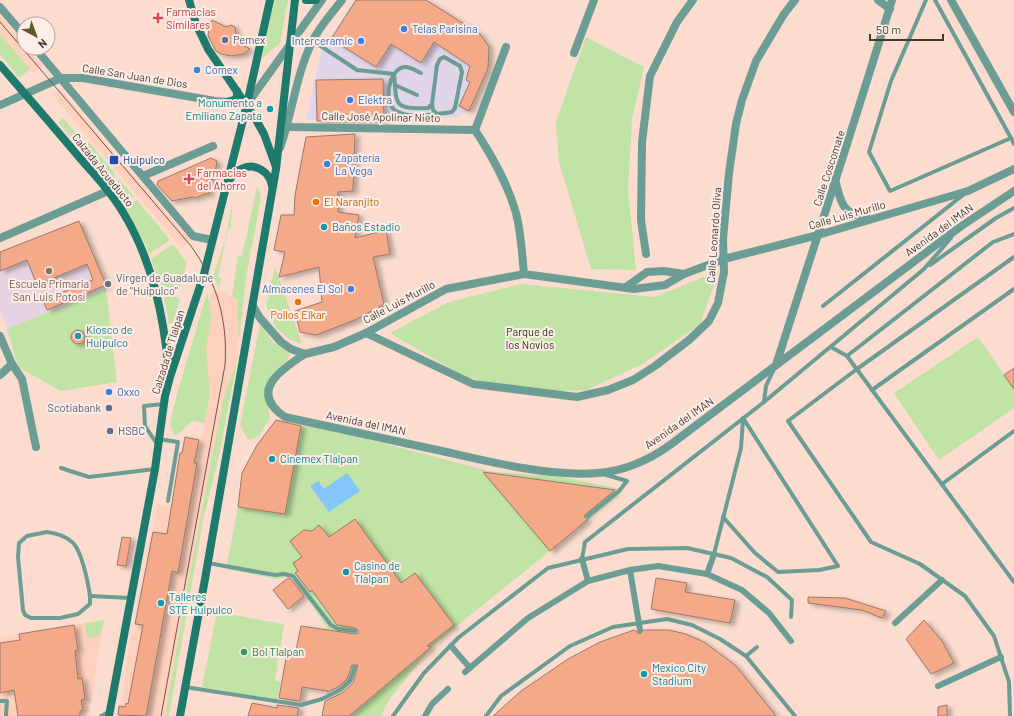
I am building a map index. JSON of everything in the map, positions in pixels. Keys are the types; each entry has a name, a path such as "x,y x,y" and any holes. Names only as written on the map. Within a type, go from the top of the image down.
{"main road":[{"path":"189,0 196,24 206,38 208,49 247,104 264,134 276,169"},
{"name":"Calzada de Tlalpan","path":"109,714 170,377 204,274 225,186 247,104 270,0"},
{"path":"180,716 279,151 288,49 295,0"},
{"path":"306,0 316,0"},
{"name":"Calzada Acueducto","path":"0,64 108,191 125,215 140,245 151,274 161,314 170,377"},
{"path":"227,102 235,100 237,91"},
{"path":"225,186 241,168 252,167 267,174 270,179 272,189"}],"street":[{"path":"247,104 322,0"},
{"path":"279,151 288,127 304,60 313,40 342,0"},
{"path":"574,53 594,0"},
{"path":"646,254 641,220 642,142 650,76 677,22 692,0"},
{"name":"Calle Leonardo Oliva","path":"366,333 473,384 578,397 608,390 633,380 655,366 689,340 709,321 718,303 724,272 723,239 729,173 736,124 742,100 756,61 784,14 795,0"},
{"path":"878,0 890,9"},
{"name":"Calle Coscomate","path":"776,365 836,183 892,0"},
{"path":"952,0 1014,112"},
{"path":"0,7 16,26"},
{"path":"506,47 475,130 492,156 506,183 516,214 524,274"},
{"path":"42,56 193,236 212,240"},
{"name":"Calle San Juan de Dios","path":"0,104 61,78 83,78 247,104"},
{"name":"Calle José Apolinar Nieto","path":"288,127 475,130"},
{"path":"143,176 213,146"},
{"name":"Calle Luis Murillo","path":"305,354 334,347 366,333 446,289 524,274 634,289 665,285 684,274 724,259 818,235 968,191 1014,169"},
{"path":"836,183 841,202 845,208 852,215 870,219"},
{"path":"0,238 108,191"},
{"name":"Avenida del IMAN","path":"305,354 284,367 268,388 268,395 271,403 276,411 285,417 498,463 576,474 599,473 632,465 658,454 960,227 1014,192"},
{"name":"Calle Luis Murillo","path":"626,287 647,272 664,271 684,274"},
{"path":"253,306 260,318 280,342 291,349 305,354"},
{"path":"0,336 12,364 22,379 36,447"},
{"path":"0,375 12,364"},
{"path":"707,574 714,554"},
{"path":"582,559 588,582"},
{"path":"451,646 468,670 528,618 588,582 630,570 658,566 707,574 742,590 768,614 791,641"},
{"path":"630,570 640,630"},
{"path":"895,623 942,580"},
{"path":"938,686 1001,657"},
{"path":"426,716 432,704 448,689"}],"lane":[{"path":"926,0 891,81 868,152 890,191 1011,138"},
{"path":"935,0 1014,144"},
{"path":"313,40 357,70 394,74"},
{"path":"244,42 261,43"},
{"path":"421,73 409,67 403,67 394,74 388,90 388,102 394,110 402,114 416,115 437,114 452,112 455,108 462,72 460,66 444,57 440,59 437,65 432,104 433,110 437,114"},
{"path":"394,74 395,98 400,104 404,107 416,109 428,108 432,104"},
{"path":"395,85 417,95"},
{"path":"823,306 968,191"},
{"path":"582,559 585,542 764,402 924,269 996,218 1014,208"},
{"path":"924,269 960,227"},
{"path":"847,356 994,242 1014,234"},
{"path":"1010,716 1009,682 994,636 965,596 920,564 871,542 788,421 857,369 1014,257"},
{"path":"872,390 1014,289"},
{"path":"831,346 847,356 1014,582"},
{"path":"764,402 766,386 776,365"},
{"path":"164,404 144,406 145,426 158,442 178,442 168,501"},
{"path":"714,554 741,448 743,418"},
{"path":"723,517 755,553 778,572 819,570 838,566 743,418"},
{"path":"942,484 1014,431"},
{"path":"61,468 89,477 154,469"},
{"path":"588,516 619,491 627,481 599,473"},
{"path":"47,532 62,535 74,543 82,560 91,596 90,604 78,614 60,618 31,618 25,616 21,587 19,543 27,536 47,532"},
{"path":"393,716 424,673 451,646 548,568 582,559 628,549 687,548 730,558 767,576 792,600 791,617"},
{"path":"208,563 274,575 284,574 293,576 331,625 338,629 355,631"},
{"path":"91,596 130,598"},
{"path":"486,716 501,696 570,646 613,627 667,619 692,624 720,639 746,656 795,716"},
{"path":"746,656 756,647"},
{"path":"185,687 301,704 322,698 340,690 350,681 355,667"},
{"path":"0,701 7,701 6,716"},
{"path":"101,716 109,714"}],"shaded area":[{"path":"355,0 426,0 480,34 489,47 488,68 469,111 456,117 384,120 306,120 321,52"},
{"path":"0,16 16,35 16,52 0,34"},
{"path":"19,56 34,56 43,66 34,73"},
{"path":"60,88 108,147 191,241 182,249 52,94"},
{"name":"Escuela Primaria San Luis Potosí","path":"79,221 106,289 7,329 0,310 0,252"},
{"path":"219,289 238,300 238,357 223,400 185,598 165,716 119,716 131,636 137,629 135,624 145,567 150,564 147,558 158,504 172,506 180,460 197,463 210,394 206,349 212,314 209,295"},
{"path":"104,620 89,712 76,716 0,716 0,637"}],"green space":[{"path":"273,0 288,0 280,43 262,58"},
{"path":"0,34 16,53 16,56 19,56 30,69 19,78 0,54"},
{"path":"586,37 644,67 632,119 628,189 636,270 591,269 559,162 556,122"},
{"path":"63,118 86,145 89,142 115,173 113,186 58,122"},
{"path":"119,179 134,196 123,203 116,190"},
{"path":"257,186 261,198 247,272 239,341 237,315 238,300 232,297 238,256 242,256"},
{"path":"137,200 170,240 149,254 144,241 125,208"},
{"path":"232,205 231,229 228,228 218,277 221,278 219,289 213,276 224,244"},
{"path":"173,244 187,263 178,291 161,285 151,259"},
{"path":"275,267 302,344 289,339 276,328 266,305"},
{"name":"Parque de los Novios","path":"719,271 700,324 644,363 587,390 526,392 463,376 390,333 449,302 521,284 654,297"},
{"path":"106,289 117,382 61,391 18,367 7,329"},
{"path":"163,292 180,299 172,324 169,323"},
{"path":"207,292 212,314 206,349 210,394 204,423 192,421 175,435 170,426 174,405"},
{"path":"260,324 273,342 291,354 265,391 270,418 259,436 248,440 240,425"},
{"path":"978,337 1014,389 1014,408 939,460 894,393"},
{"path":"238,357 218,461 203,520 169,716 165,716 185,598 223,400"},
{"path":"301,426 329,429 493,472 557,476 625,490 431,647 389,700 381,716 350,716 430,647 329,631 292,576 276,579 226,569 238,507 285,514"},
{"name":"Bol Tlalpan","path":"217,612 284,624 275,680 281,682 277,700 202,687"},
{"path":"104,620 101,635 87,638 85,623"}],"water":[{"path":"347,473 360,491 329,512 310,486 318,481 324,489"}],"building":[{"path":"356,0 426,0 480,34 489,47 488,68 469,111 459,106 470,82 466,80 470,66 434,42 421,63 391,44 376,67 331,39"},
{"name":"Pemex","path":"212,20 226,27 231,25 235,27 236,34 241,40 241,44 250,49 243,54 232,56 221,54 216,51 208,36 209,25"},
{"name":"Elektra","path":"383,79 384,120 317,121 316,80"},
{"path":"355,134 353,191 338,192 338,212 359,215 355,238 386,230 390,254 373,257 384,304 355,320 316,335 300,332 295,311 322,302 319,267 279,277 285,252 274,250 281,215 294,215 295,195 306,137"},
{"path":"211,158 217,161 214,179 211,180 209,194 196,198 193,197 172,201 157,185 158,181"},
{"path":"79,221 106,285 47,310 43,300 93,280 87,264 37,285 27,260 0,271 0,252"},
{"path":"75,330 81,330 85,334 85,340 81,344 75,344 71,340 71,334"},
{"path":"1014,368 1014,389 1004,375"},
{"name":"Cinemex Tlalpan","path":"276,420 301,426 285,514 238,507 242,473 257,445"},
{"path":"185,437 199,440 194,463 197,463 178,573 172,571 146,716 118,715 119,706 125,707 126,703 128,704 143,625 135,624 153,532 167,534 180,453 182,453"},
{"path":"483,472 615,490 584,516 587,520 550,551"},
{"path":"355,519 401,583 415,573 454,625 427,646 431,647 349,716 322,716 325,701 342,693 353,683 358,665 352,665 347,679 338,687 327,692 328,691 302,687 300,701 279,698 287,653 295,655 301,626 355,634 358,633 358,630 355,628 337,625 312,590 310,592 295,573 298,571 293,563 302,557 290,541 304,530 312,531 319,525 329,537"},
{"path":"122,537 131,538 126,566 117,565"},
{"path":"288,578 291,579 304,596 288,609 273,590"},
{"path":"656,578 687,583 685,592 735,600 730,623 651,609"},
{"path":"808,597 845,598 886,611 882,618 862,610 808,603"},
{"path":"924,620 942,641 954,663 931,674 906,639"},
{"path":"74,625 78,650 75,651 78,679 82,678 85,699 81,700 83,710 80,711 80,716 18,716 14,690 0,693 0,643 20,640 19,634"},
{"name":"Mexico City Stadium","path":"634,630 640,634 644,630 669,630 686,634 704,642 735,665 776,716 493,716 521,691 568,659 600,642"},
{"path":"252,703 277,708 277,705 299,708 297,716 248,716"},
{"path":"947,705 947,716 938,716 938,707"}],"tram line":[{"path":"0,22 191,246 208,274 219,302 225,333 225,365 161,716"}],"place":[{"name":"Farmacias Similares","path":"158,18"},
{"name":"Telas Parisina","path":"404,29"},
{"name":"Pemex","path":"225,40"},
{"name":"Interceramic","path":"361,41"},
{"name":"Comex","path":"197,70"},
{"name":"Elektra","path":"350,100"},
{"name":"Monumento a Emiliano Zapata","path":"270,109"},
{"name":"Huipulco","path":"114,160"},
{"name":"Zapatería La Vega","path":"327,164"},
{"name":"Farmacias del Ahorro","path":"189,179"},
{"name":"El Naranjito","path":"316,202"},
{"name":"Baños Estadio","path":"324,227"},
{"name":"Escuela Primaria San Luis Potosí","path":"49,271"},
{"name":"Virgen de Guadalupe de \"Huipulco\"","path":"108,284"},
{"name":"Almacenes El Sol","path":"351,289"},
{"name":"Pollos Elkar","path":"298,302"},
{"name":"Kiosco de Huipulco","path":"78,336"},
{"name":"Oxxo","path":"109,392"},
{"name":"Scotiabank","path":"109,408"},
{"name":"HSBC","path":"110,431"},
{"name":"Cinemex Tlalpan","path":"272,459"},
{"name":"Casino de Tlalpan","path":"346,572"},
{"name":"Talleres STE Huipulco","path":"161,603"},
{"name":"Bol Tlalpan","path":"244,652"},
{"name":"Mexico City Stadium","path":"644,674"}]}
